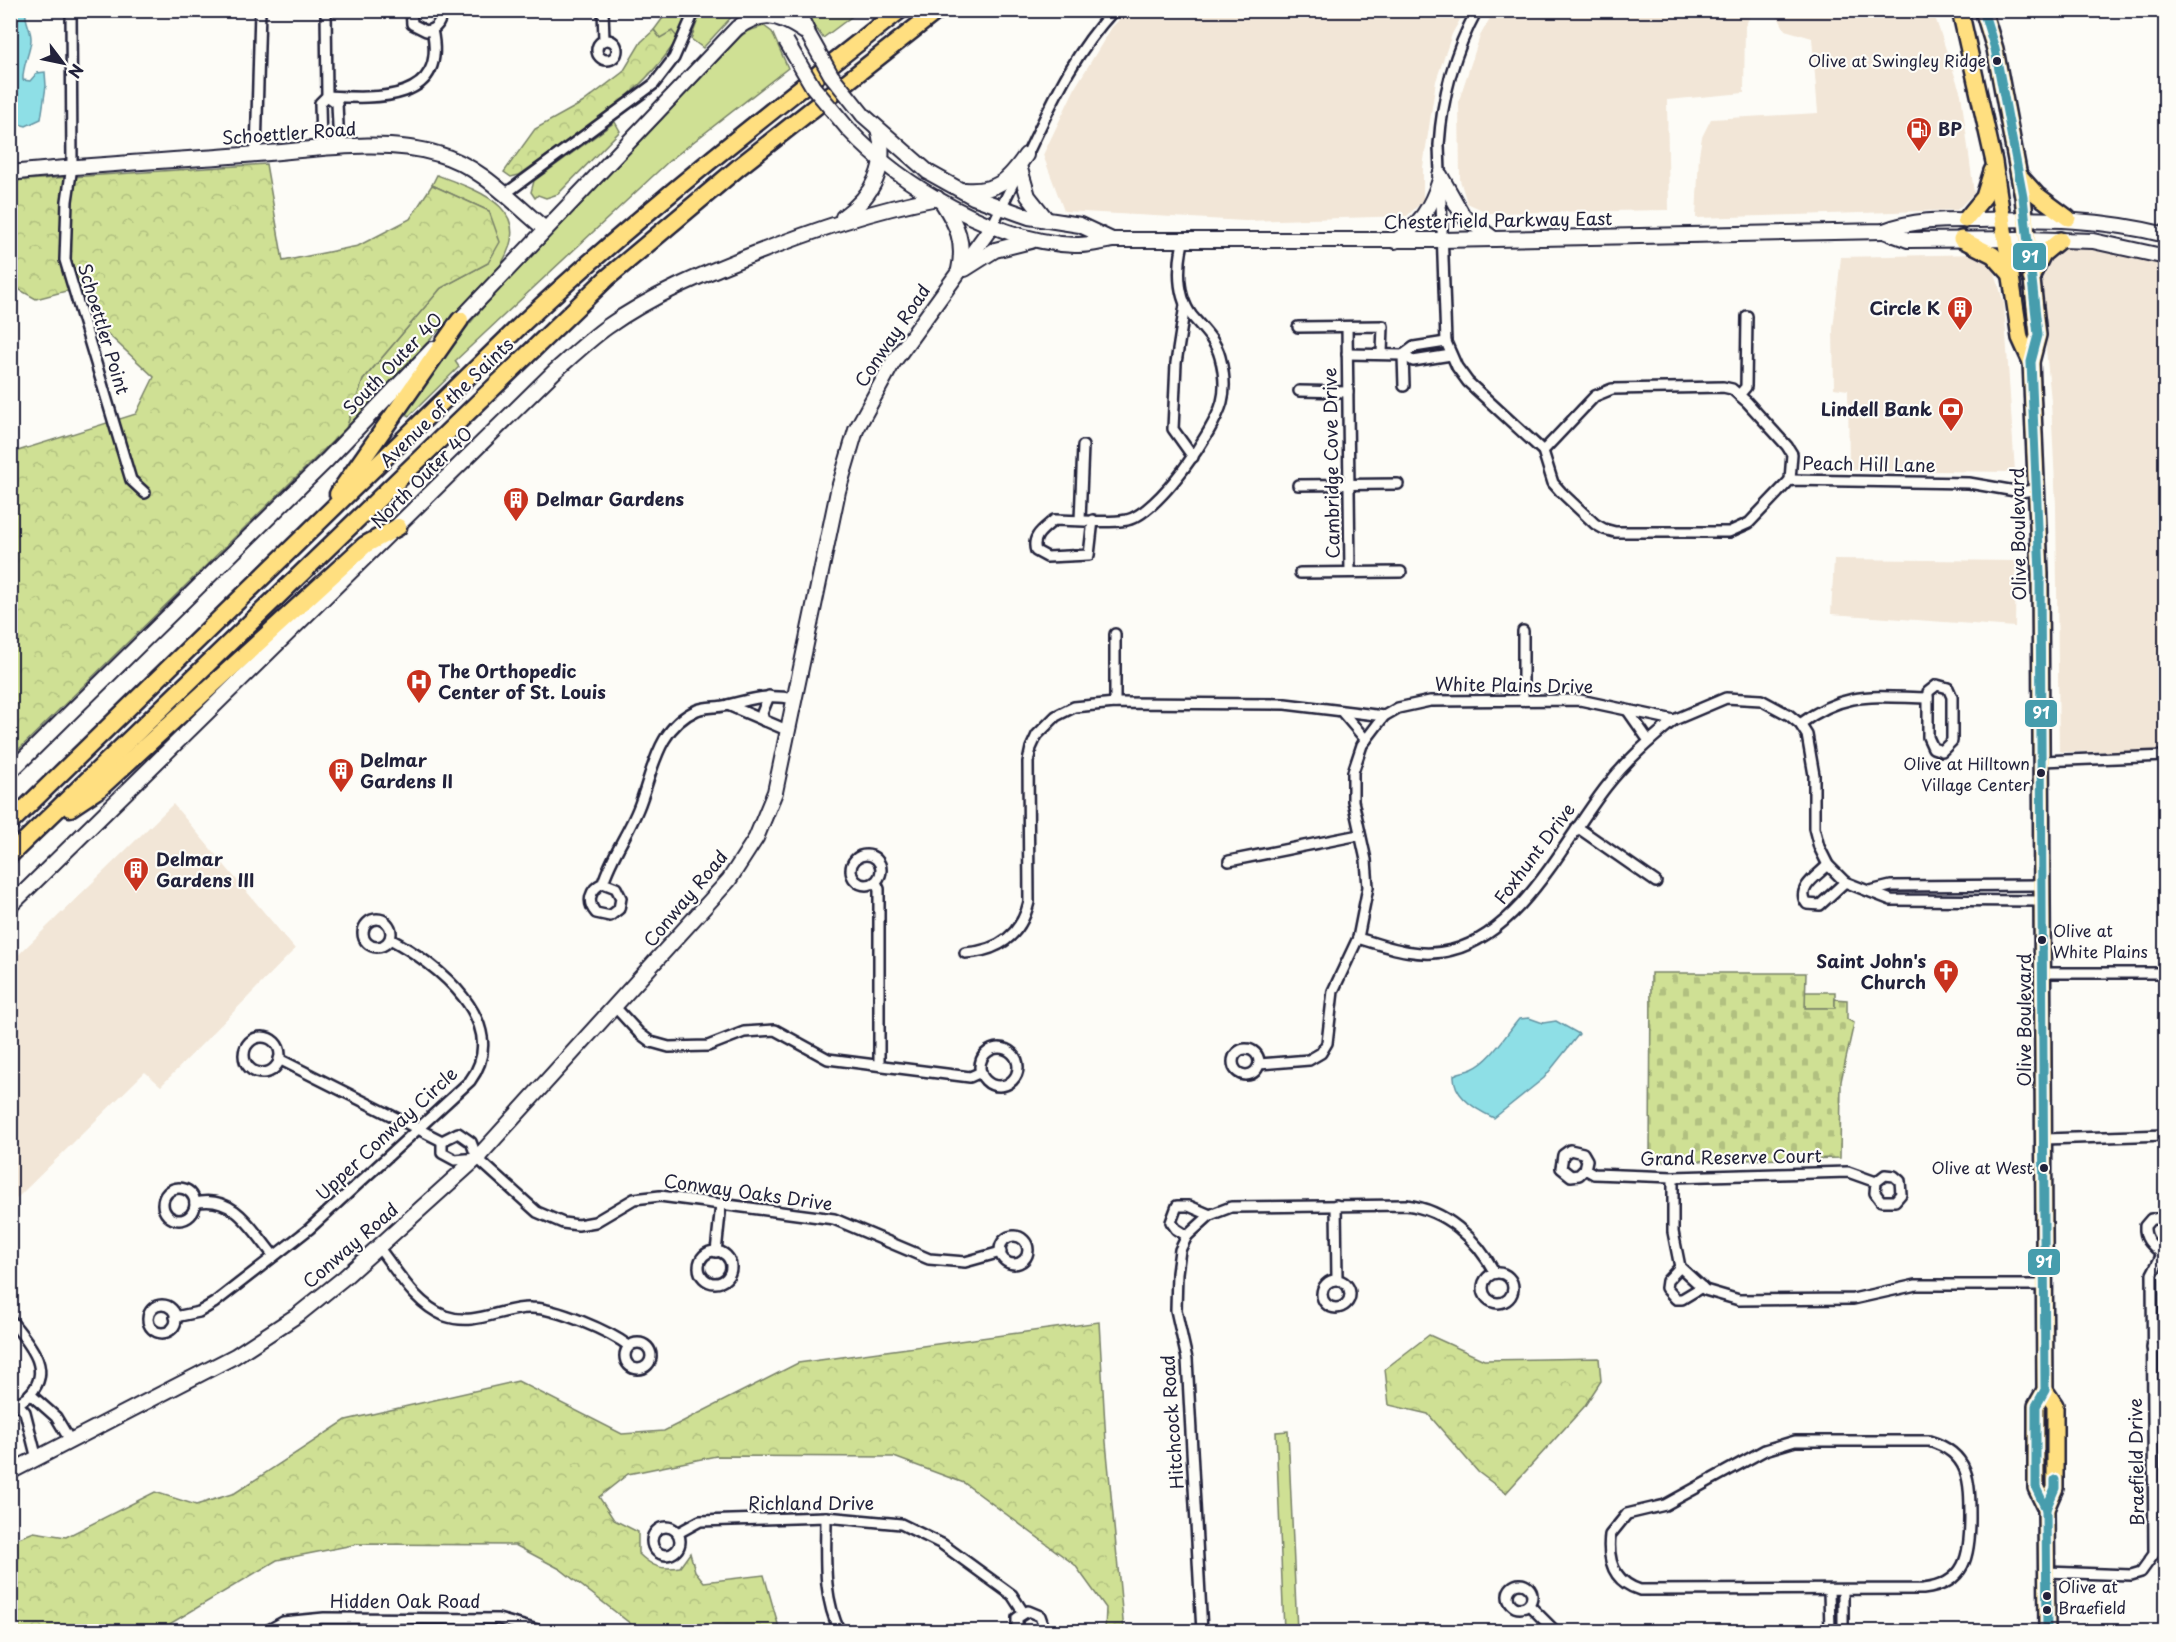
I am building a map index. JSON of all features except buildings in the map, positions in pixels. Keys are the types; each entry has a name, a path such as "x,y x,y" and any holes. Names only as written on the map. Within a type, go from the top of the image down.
{"highway":[{"name":"Avenue of the Saints","path":"10,823 531,315 670,192 900,10"},
{"name":"Avenue of the Saints","path":"10,855 599,285 739,166 938,10"},
{"path":"319,522 460,320"},
{"path":"37,830 100,788 365,545 398,527"}],"main road":[{"name":"Olive Boulevard","path":"1960,10 1994,162 2020,338 2031,362"},
{"name":"Olive Boulevard","path":"1983,10 1995,49 2019,175 2038,335 2031,362 2038,489 2044,893 2045,1390 2055,1405 2055,1488 2046,1509 2047,1632"},
{"path":"1965,220 1984,197 1994,162"},
{"path":"2019,175 2037,195 2068,218"},
{"path":"1961,239 1993,255 2012,275"},
{"path":"2031,278 2043,254 2060,240"}],"street":[{"name":"Schoettler Point","path":"71,10 72,166 66,201 65,260 131,480 145,493"},
{"path":"256,154 260,10"},
{"path":"326,10 327,96"},
{"path":"411,10 410,19 416,28 426,32 432,30 440,21 440,10"},
{"path":"603,10 604,40"},
{"path":"506,194 654,84 674,58 695,10"},
{"path":"737,28 747,10"},
{"name":"Chesterfield Parkway East","path":"797,10 804,30 831,75 863,115 928,172 960,190 1001,208 1047,220 1080,225 1112,240"},
{"name":"Conway Road","path":"10,1472 236,1356 299,1314 379,1248 477,1158 616,1008 729,880 745,857 767,816 789,731 838,491 856,430 892,364 992,226 1070,66 1114,10"},
{"name":"Peach Hill Lane","path":"1477,10 1463,39 1443,104 1439,145 1446,342 1451,355 1468,382 1542,451 1553,483 1595,524 1615,532 1729,532 1749,523 1790,480 1969,483 2021,492 2038,489"},
{"path":"775,13 804,30"},
{"name":"South Outer 40","path":"10,772 327,460 737,28 748,20 775,13"},
{"name":"Chesterfield Parkway East","path":"775,13 786,40 813,87 849,130 882,161 939,199 992,226 1042,240 1076,245 1112,240 1395,241 1884,231 1907,222 2024,218 2068,218 2166,235"},
{"path":"321,149 320,103 327,96 394,94 418,86 426,78 435,61 437,50 432,30"},
{"path":"327,96 337,103 339,148"},
{"path":"835,223 857,207 868,195 882,161 878,129"},
{"name":"Schoettler Road","path":"10,173 72,166 321,149 406,147 439,154 479,174 506,194 545,230"},
{"path":"960,190 982,191 996,187 1015,171 1026,155"},
{"path":"1020,169 1028,196 1047,220"},
{"path":"1440,178 1462,216 1494,239"},
{"path":"1395,241 1419,223 1431,207 1440,178"},
{"path":"939,199 960,233 962,255 958,273"},
{"name":"North Outer 40","path":"10,906 555,371 608,326 671,289 835,223 885,208 939,199"},
{"name":"Chesterfield Parkway East","path":"1884,231 1908,240 2093,241 2166,257"},
{"path":"958,273 995,249 1018,242 1042,240"},
{"path":"1184,242 1179,266 1185,305 1176,363 1173,429 1193,457"},
{"path":"1093,520 1089,555 1047,557 1036,551 1034,544 1038,535 1054,520 1093,520 1127,520 1142,513 1193,457 1212,429 1222,401 1224,376 1219,353 1208,334 1185,305"},
{"path":"1738,395 1746,387 1747,316"},
{"path":"1298,327 1383,326 1382,353"},
{"name":"Cambridge Cove Drive","path":"1347,327 1350,572"},
{"name":"Cambridge Cove Drive","path":"1403,355 1414,347 1446,342"},
{"name":"Cambridge Cove Drive","path":"1347,354 1403,355 1413,361 1451,355"},
{"path":"1403,355 1404,386"},
{"path":"1542,451 1595,396 1612,389 1723,387 1732,389 1792,454 1790,480"},
{"path":"1299,391 1348,392"},
{"path":"1080,520 1083,446"},
{"path":"1298,485 1398,483"},
{"path":"1300,573 1401,572"},
{"path":"1523,631 1523,700"},
{"path":"1115,634 1115,703"},
{"path":"1937,685 1944,686 1951,693 1952,737 1950,745 1942,751 1933,748 1929,742 1928,698 1930,689 1937,685"},
{"path":"603,883 639,806 663,741 674,726 698,710 728,705 745,699 769,696 795,699"},
{"path":"764,721 762,713 769,696"},
{"path":"1800,724 1821,708 1843,700 1880,697 1928,698"},
{"path":"1674,720 1726,698 1744,698 1775,705 1800,724 1811,750 1814,828 1818,847 1828,865 1845,882 1891,900 2044,893"},
{"name":"White Plains Drive","path":"965,952 987,951 1004,942 1014,934 1026,914 1029,902 1028,762 1037,735 1064,711 1115,703 1285,704 1343,713 1384,716 1398,708 1430,701 1580,700 1674,720"},
{"path":"728,705 789,731"},
{"path":"1628,711 1649,741"},
{"path":"1343,713 1366,740"},
{"path":"1259,1064 1309,1060 1320,1053 1329,1035 1333,991 1358,938 1368,887 1366,860 1353,801 1353,772 1366,740 1384,716"},
{"name":"Foxhunt Drive","path":"1358,938 1395,950 1451,951 1491,930 1522,904 1622,766 1674,720"},
{"path":"2042,762 2166,756"},
{"path":"1577,827 1656,882"},
{"path":"1229,861 1359,835"},
{"path":"1828,865 1804,890 1802,896 1807,904 1820,905 1845,882"},
{"path":"876,882 879,889 879,1065"},
{"path":"1870,891 1891,886 2044,893"},
{"name":"Upper Conway Circle","path":"176,1317 200,1312 214,1303 309,1229 475,1075 483,1054 482,1038 476,1017 450,981 417,954 390,939"},
{"path":"2044,973 2166,973"},
{"path":"616,1008 639,1033 651,1042 669,1047 708,1046 744,1032 775,1030 828,1059 970,1077 981,1072"},
{"path":"994,1049 1011,1053 1018,1063 1016,1076 1007,1084 994,1085 981,1072 984,1055 994,1049"},
{"path":"279,1059 442,1141 442,1153 454,1160 477,1158"},
{"name":"Conway Oaks Drive","path":"442,1141 458,1134 471,1142 477,1158 537,1212 563,1223 578,1226 595,1222 621,1205 645,1197 721,1204 834,1220 929,1259 965,1262 1001,1252"},
{"path":"2045,1139 2166,1135"},
{"name":"Grand Reserve Court","path":"1585,1169 1594,1174 1673,1178 1848,1172 1876,1182"},
{"path":"1673,1178 1673,1232 1680,1267 1702,1287 1739,1300 1853,1299 1916,1284 2045,1284"},
{"path":"195,1203 218,1202 238,1212 274,1256"},
{"path":"716,1252 721,1204"},
{"path":"1336,1205 1337,1279"},
{"path":"1210,1215 1189,1206 1177,1206 1171,1222 1176,1229 1187,1236 1210,1215 1242,1206 1406,1205 1440,1213 1469,1239 1488,1260 1495,1273"},
{"name":"Braefield Drive","path":"2046,1572 2131,1575 2141,1572 2154,1554 2152,1274 2163,1250 2149,1242 2144,1234 2145,1226 2151,1220 2166,1219"},
{"name":"Hitchcock Road","path":"1187,1236 1180,1250 1176,1310 1187,1359 1202,1632"},
{"path":"379,1248 417,1296 447,1316 476,1319 531,1308 612,1333 629,1346"},
{"path":"1680,1267 1667,1281 1670,1294 1676,1299 1682,1299 1702,1287"},
{"path":"10,1319 39,1359 39,1379 30,1394 14,1403 25,1412 37,1459"},
{"path":"2152,1348 2166,1348"},
{"path":"30,1394 46,1411 56,1417 71,1442"},
{"path":"28,1423 31,1418 46,1411"},
{"path":"1929,1441 1942,1444 1954,1453 1965,1468 1969,1479 1970,1549 1954,1578 1935,1587 1923,1589 1843,1590 1640,1590 1617,1576 1613,1569 1610,1535 1626,1514 1665,1505 1765,1450 1785,1443 1929,1441"},
{"path":"2154,1512 2166,1512"},
{"path":"826,1517 826,1583 829,1604 840,1632"},
{"name":"Richland Drive","path":"678,1533 700,1521 826,1517 885,1521 922,1533 942,1544 1012,1595 1023,1612 1033,1611 1040,1616 1043,1624 1042,1632"},
{"path":"1829,1590 1830,1632"},
{"path":"1843,1590 1843,1632"},
{"path":"1529,1605 1556,1632"},
{"path":"1017,1632 1017,1618 1023,1612"},
{"name":"Hidden Oak Road","path":"265,1632 283,1622 324,1618 498,1619 545,1632"}],"shaded area":[{"path":"1128,11 1465,11 1452,34 1436,81 1423,167 1423,201 1407,216 1245,221 1064,211 1043,155 1076,86 1112,27"},
{"path":"1494,11 1753,11 1745,26 1744,93 1667,100 1669,210 1489,213 1467,203 1460,180 1459,100 1480,36"},
{"path":"1775,11 1933,11 1961,94 1974,193 1957,210 1696,218 1699,155 1702,137 1711,119 1818,113 1812,38 1785,30"},
{"path":"2058,248 2112,252 2165,266 2165,751 2062,752 2059,750 2056,506 2051,401 2039,276 2044,262"},
{"path":"1980,254 1994,269 2004,304 2015,472 1849,470 1848,390 1834,388 1833,329 1841,257"},
{"path":"1834,559 2016,561 2015,627 1831,614"},
{"path":"173,804 295,949 161,1086 145,1072 11,1204 11,962"}],"green space":[{"path":"668,11 689,11 678,38 660,38 654,30"},
{"path":"701,11 737,11 703,48 691,39"},
{"path":"805,11 859,11 823,38 816,28 811,29"},
{"path":"764,26 772,32 788,68 669,161 455,361 459,367 409,416 402,412 486,304 740,37 748,31"},
{"path":"654,30 660,38 672,31 678,38 662,60 626,97 585,130 519,175 511,177 504,172 535,129 582,103 623,72 641,42"},
{"path":"615,122 620,131 558,194 546,198 538,195 535,198 531,192 534,181"},
{"path":"266,164 283,261 358,246 410,219 432,185 489,211 500,242 488,263 441,288 363,380 346,428 11,757 11,453 136,414 154,377 96,323 89,300 66,291 36,299 11,285 11,181"},
{"path":"437,175 487,196 499,206 508,217 512,231 510,247 500,266 346,428 363,380 441,288 488,263 489,211 432,185"},
{"path":"1651,973 1806,973 1805,1008 1835,1008 1835,999 1847,1000 1847,1019 1854,1023 1841,1081 1840,1158 1650,1162"},
{"path":"1805,992 1835,992 1835,1008 1805,1008"},
{"path":"1099,1322 1106,1442 1124,1631 1105,1631 1106,1608 1075,1565 964,1483 894,1457 716,1456 628,1474 599,1497 614,1520 638,1532 638,1553 652,1564 662,1568 680,1567 690,1553 695,1571 704,1582 764,1575 780,1631 640,1631 560,1569 515,1545 358,1544 277,1560 158,1631 11,1631 11,1541 34,1532 66,1537 155,1492 196,1505 235,1493 346,1420 518,1381 622,1434 664,1431 798,1363"},
{"path":"1429,1335 1484,1360 1599,1358 1601,1381 1584,1407 1506,1493 1478,1472 1428,1414 1389,1405 1385,1369"},
{"path":"1288,1431 1297,1632 1284,1631 1276,1432"}],"water":[{"path":"10,11 26,11 31,40 23,80 30,81 37,73 45,72 46,86 41,119 26,126 11,122"},
{"path":"1529,1018 1543,1023 1556,1021 1579,1034 1544,1078 1494,1118 1480,1111 1461,1096 1454,1075 1470,1070 1486,1060 1519,1019"}],"transit line":[{"name":"91","path":"1983,10 1995,49 2023,197 2038,335 2031,362 2040,574 2045,1390 2036,1406 2036,1488 2046,1509"},
{"name":"91","path":"2047,1632 2046,1509 2055,1488 2055,1480"}],"place":[{"name":"Olive at Swingley Ridge","path":"1997,61"},
{"name":"BP","path":"1919,153"},
{"name":"Circle K","path":"1960,332"},
{"name":"Lindell Bank","path":"1951,433"},
{"name":"Delmar Gardens","path":"516,523"},
{"name":"The Orthopedic Center of St. Louis","path":"419,705"},
{"name":"Olive at Hilltown Village Center","path":"2041,773"},
{"name":"Delmar Gardens II","path":"341,794"},
{"name":"Delmar Gardens III","path":"136,893"},
{"name":"Olive at White Plains","path":"2042,940"},
{"name":"Saint John's Church","path":"1946,995"},
{"name":"Olive at West","path":"2044,1168"},
{"name":"Olive at Braefield","path":"2047,1596"}]}
